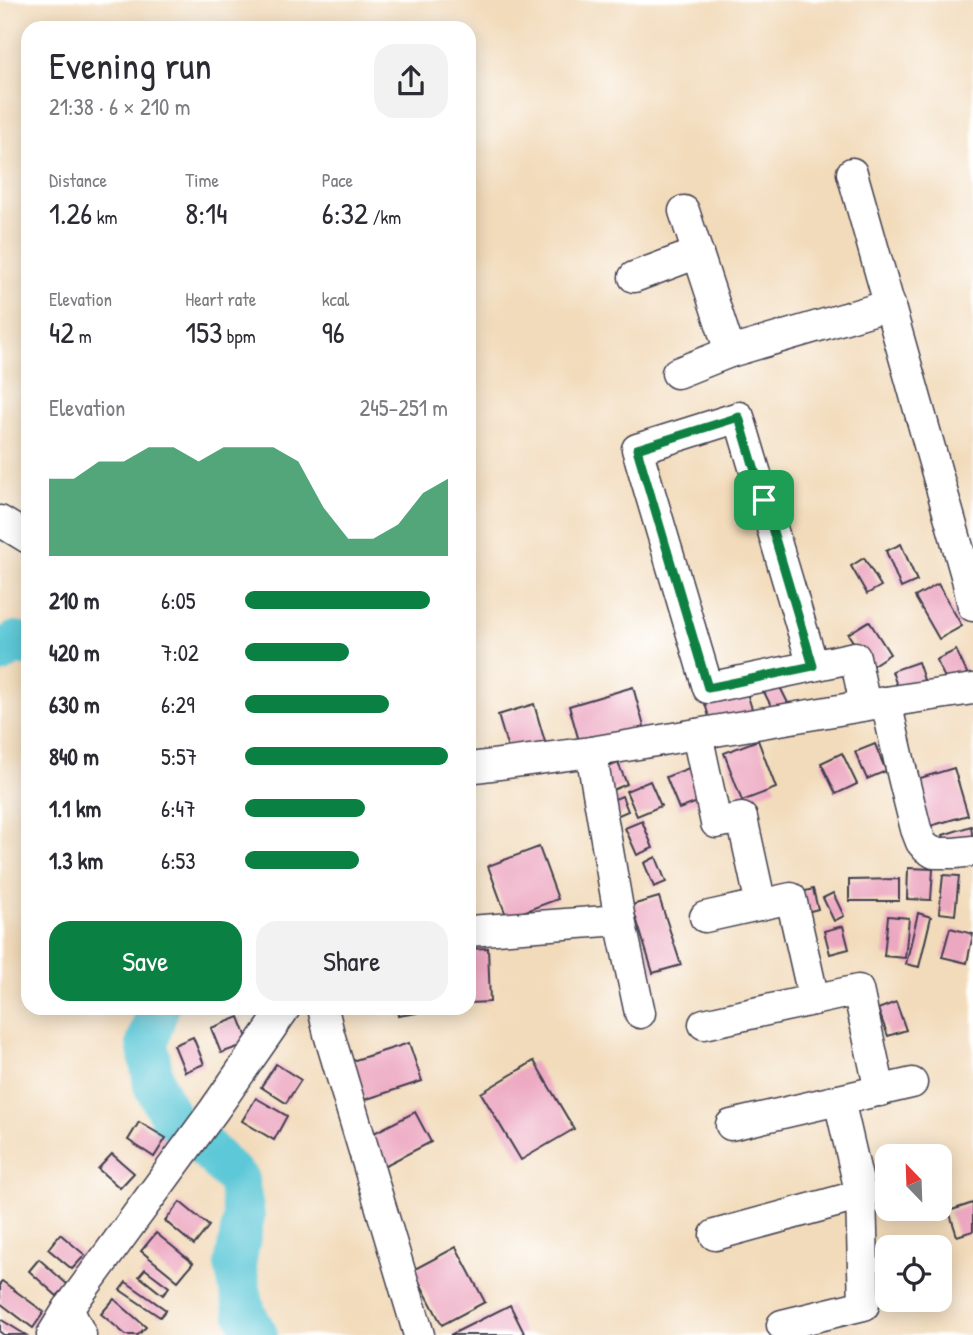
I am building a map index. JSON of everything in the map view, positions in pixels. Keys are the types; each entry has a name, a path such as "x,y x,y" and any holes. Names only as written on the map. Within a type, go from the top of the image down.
{"street":[{"path":"852,173 973,606"},
{"path":"684,211 730,352"},
{"path":"634,277 698,253"},
{"path":"677,373 730,352 890,304"},
{"path":"813,666 739,417 637,449 708,688 813,666 855,657 902,778 921,842 934,853 973,851"},
{"path":"0,521 21,534"},
{"path":"476,767 591,752 973,689"},
{"path":"697,734 716,823 742,818 761,905"},
{"path":"591,752 620,920 640,1013"},
{"path":"705,917 791,898 814,1000"},
{"path":"476,931 620,920"},
{"path":"704,1024 858,990 880,1091"},
{"path":"51,1335 75,1322 173,1164 280,1015"},
{"path":"325,1015 419,1335"},
{"path":"731,1125 912,1083"},
{"path":"782,1325 864,1305 861,1195 839,1100"},
{"path":"715,1236 861,1195"}],"building":[{"path":"901,544 917,581 901,588 886,551"},
{"path":"864,558 881,586 867,594 851,566"},
{"path":"938,584 962,626 939,639 915,597"},
{"path":"869,621 890,654 870,667 848,634"},
{"path":"956,650 968,675 948,684 936,660"},
{"path":"918,662 924,680 898,689 892,671"},
{"path":"776,679 790,707 775,714 761,686"},
{"path":"633,687 645,730 581,748 569,706"},
{"path":"745,687 753,712 712,726 704,701"},
{"path":"534,704 545,742 509,752 498,715"},
{"path":"758,740 776,788 742,801 724,753"},
{"path":"875,744 886,771 867,779 855,752"},
{"path":"842,753 857,784 836,794 821,763"},
{"path":"618,763 627,784 608,792 599,771"},
{"path":"694,766 706,799 679,809 666,777"},
{"path":"954,768 968,815 920,829 907,782"},
{"path":"650,781 661,806 637,816 626,791"},
{"path":"622,796 628,811 612,818 605,803"},
{"path":"642,821 653,848 637,855 625,828"},
{"path":"971,826 973,840 947,849 943,835"},
{"path":"539,847 558,899 507,918 488,866"},
{"path":"656,857 666,882 654,887 644,863"},
{"path":"908,868 933,869 931,900 907,899"},
{"path":"943,875 959,876 955,915 939,913"},
{"path":"899,879 899,901 849,901 849,880"},
{"path":"813,889 818,909 792,916 787,896"},
{"path":"833,893 844,916 834,921 823,898"},
{"path":"659,897 681,965 653,973 632,905"},
{"path":"918,913 931,917 919,967 906,964"},
{"path":"888,916 909,918 905,958 884,956"},
{"path":"843,926 849,949 830,954 824,931"},
{"path":"950,928 973,934 967,963 942,957"},
{"path":"488,948 490,1002 476,1003 476,949"},
{"path":"896,1002 906,1030 888,1036 878,1009"},
{"path":"239,1017 249,1043 221,1053 211,1028"},
{"path":"193,1037 204,1064 185,1072 174,1045"},
{"path":"409,1043 422,1081 364,1100 352,1061"},
{"path":"534,1061 574,1129 521,1160 481,1093"},
{"path":"276,1064 301,1080 286,1103 261,1087"},
{"path":"256,1098 287,1116 274,1140 242,1121"},
{"path":"415,1112 431,1142 382,1167 366,1137"},
{"path":"139,1122 166,1138 154,1157 128,1140"},
{"path":"112,1154 134,1173 120,1188 98,1169"},
{"path":"180,1202 209,1226 194,1245 165,1221"},
{"path":"973,1203 973,1231 957,1236 952,1210"},
{"path":"156,1233 193,1263 178,1281 141,1251"},
{"path":"60,1234 85,1255 72,1269 48,1249"},
{"path":"456,1247 485,1302 442,1325 413,1270"},
{"path":"39,1259 68,1285 57,1296 29,1271"},
{"path":"145,1269 169,1287 163,1295 139,1276"},
{"path":"2,1281 44,1312 33,1328 0,1303"},
{"path":"126,1282 166,1310 160,1317 120,1290"},
{"path":"114,1299 146,1327 138,1335 126,1335 101,1314"},
{"path":"510,1305 524,1333 450,1335"},
{"path":"0,1319 26,1335 4,1335 0,1332"}],"waterway":[{"path":"0,653 16,642 21,644"},
{"path":"156,1015 147,1043 154,1085 172,1119 238,1180 244,1216 235,1265 245,1313 257,1335"}],"route":[{"path":"739,417 764,500 813,666 708,688 637,449 739,417"}]}
